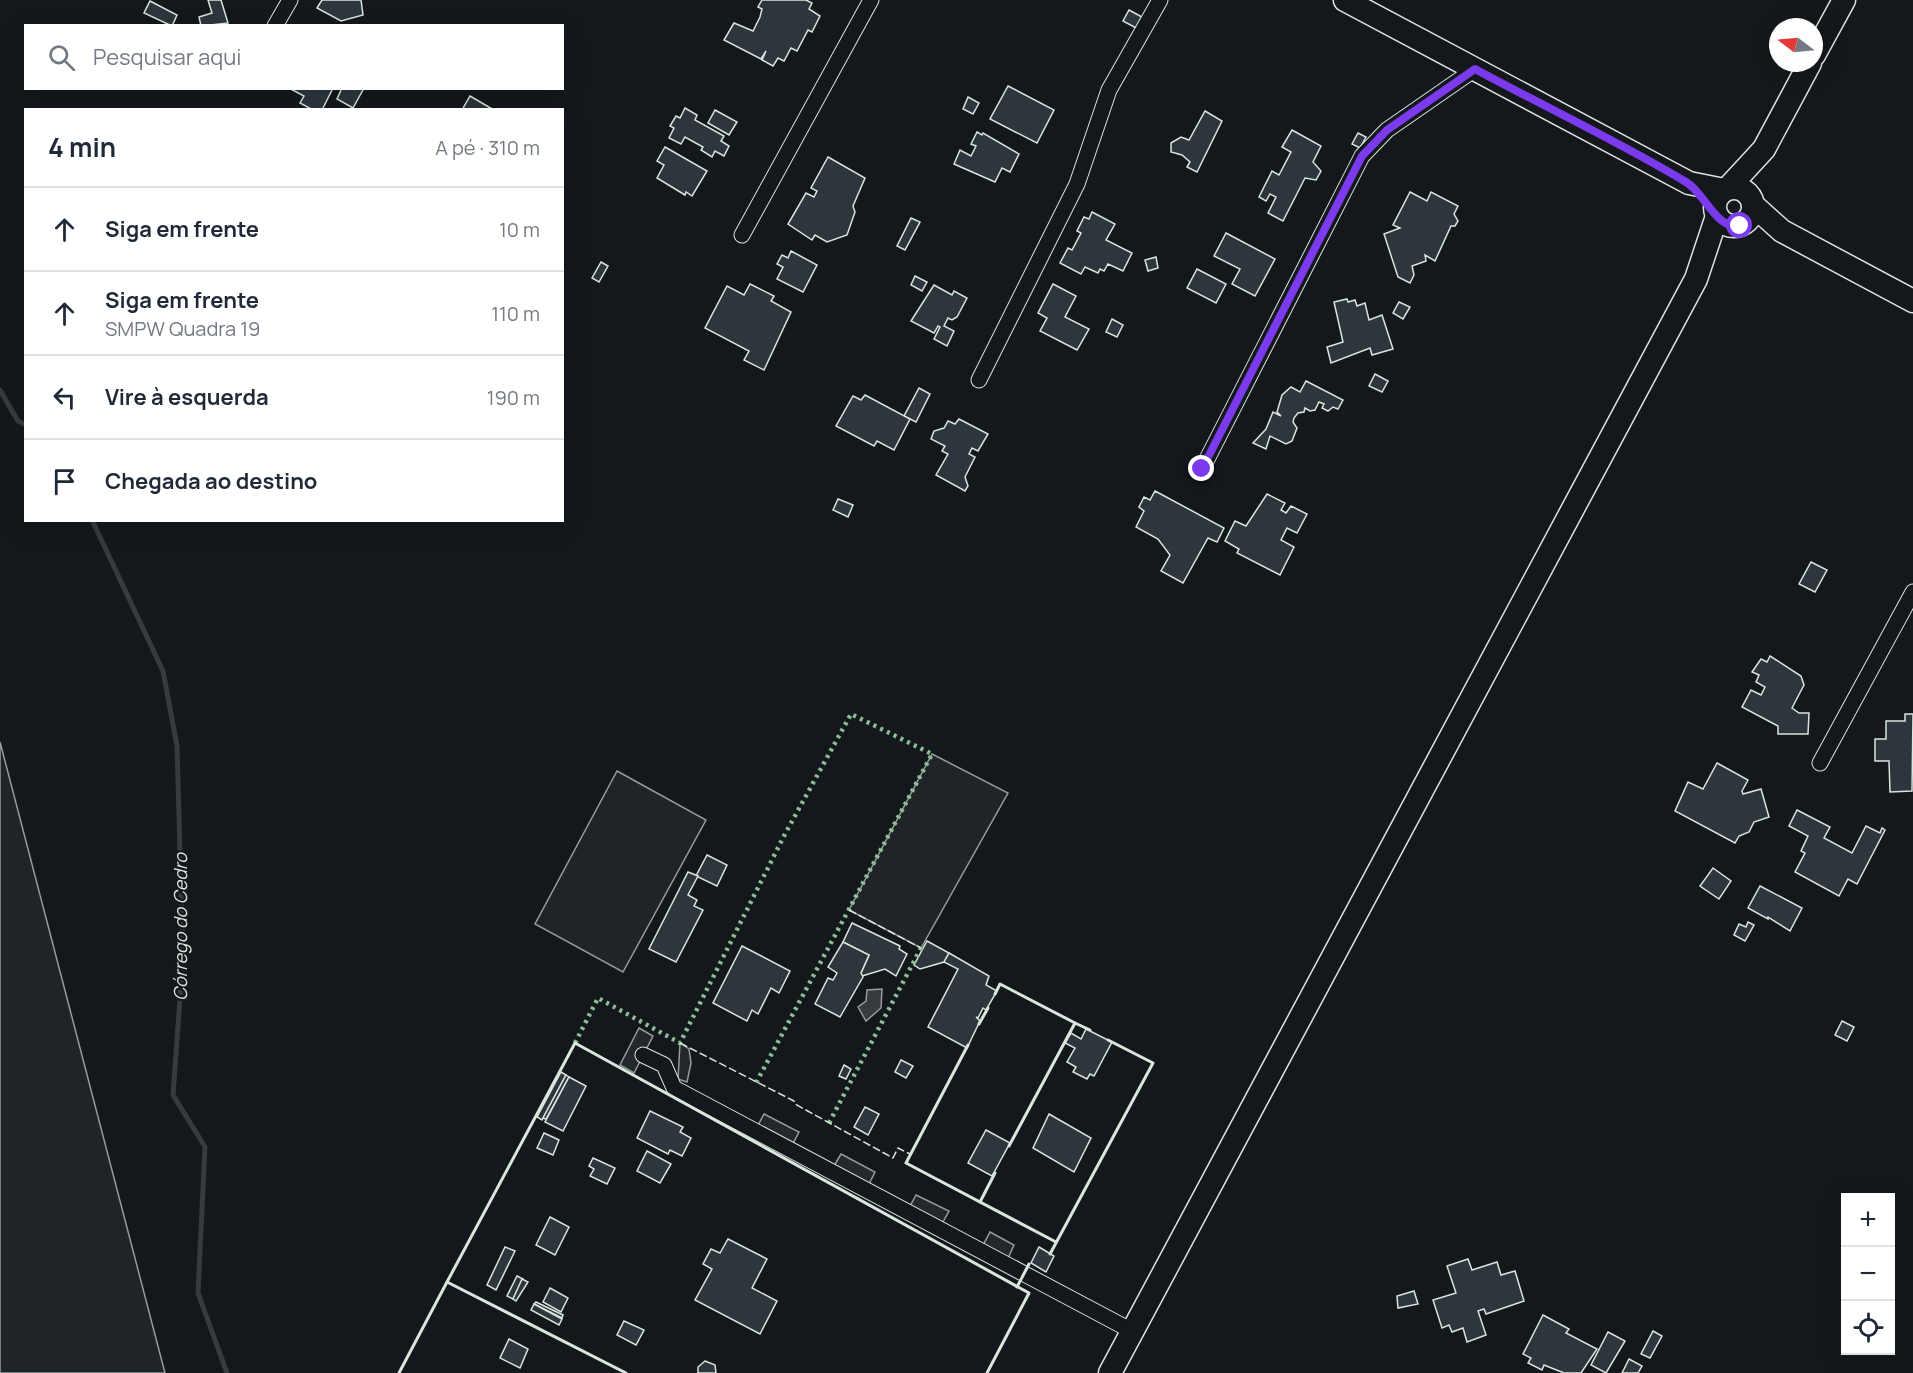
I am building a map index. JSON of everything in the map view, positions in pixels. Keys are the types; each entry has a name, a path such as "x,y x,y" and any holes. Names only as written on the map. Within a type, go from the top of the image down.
{"street":[{"path":"276,24 291,0"},
{"path":"742,235 871,0"},
{"path":"979,380 1077,184 1096,122 1109,90 1160,0"},
{"path":"1345,0 1689,183 1742,189 1747,213"},
{"path":"1823,38 1844,0"},
{"path":"1202,469 1362,156 1387,130 1475,69"},
{"path":"1110,1373 1696,279 1747,213 1764,150 1805,72"},
{"path":"1696,279 1716,214 1715,201 1764,150"},
{"path":"1689,183 1729,226 1747,213"},
{"path":"1747,213 1913,301"},
{"path":"1820,763 1913,592"},
{"path":"644,1055 664,1065 674,1088 1132,1332"}],"shaded area":[{"path":"0,742 165,1373 0,1373"},
{"path":"932,754 1008,793 921,948 849,910"},
{"path":"617,771 706,820 623,972 535,924"},
{"path":"882,989 881,1008 866,1021 858,1007 866,1001 867,990"},
{"path":"639,1028 653,1036 634,1073 620,1065"},
{"path":"680,1043 689,1049 691,1063 687,1082 678,1079"},
{"path":"764,1114 799,1132 790,1149 755,1131"},
{"path":"841,1154 875,1172 866,1190 831,1171"},
{"path":"916,1195 949,1211 939,1229 907,1212"},
{"path":"990,1232 1014,1245 1005,1265 980,1251"}],"building":[{"path":"208,0 221,0 228,23 201,24 199,17 212,13"},
{"path":"322,0 361,0 363,15 341,21 317,8"},
{"path":"762,0 806,0 812,3 809,9 820,16 812,32 808,30 797,51 791,48 784,61 778,58 773,66 762,60 766,51 761,59 724,40 734,23 753,31 760,17 762,9 758,7"},
{"path":"150,1 177,15 173,24 168,24 144,13"},
{"path":"1129,10 1142,17 1136,28 1123,21"},
{"path":"1008,86 1054,110 1037,143 990,119"},
{"path":"293,90 332,90 323,108 309,108 300,103 304,96"},
{"path":"341,90 363,90 353,108 337,99"},
{"path":"470,96 491,108 463,108"},
{"path":"968,97 979,103 973,114 963,109"},
{"path":"685,108 697,115 695,120 724,136 721,141 729,146 724,156 715,151 712,157 701,150 703,147 685,137 681,144 669,138 674,128 670,126 676,116 680,118"},
{"path":"715,110 737,122 729,135 708,123"},
{"path":"1205,111 1222,121 1197,172 1187,167 1190,162 1182,155 1171,152 1171,143 1181,137 1189,140"},
{"path":"1292,130 1321,146 1313,162 1321,171 1316,180 1305,178 1283,221 1268,213 1276,197 1270,194 1266,201 1259,197 1272,171 1279,175 1291,152 1282,147"},
{"path":"977,132 982,135 983,133 1019,154 1010,172 1002,168 995,182 954,164 960,150 971,156 976,146 971,144"},
{"path":"1358,133 1366,137 1360,148 1352,144"},
{"path":"665,147 707,171 692,196 686,192 685,195 657,178 664,165 657,161"},
{"path":"828,157 865,178 853,206 855,212 847,235 827,242 815,235 812,240 788,224 806,193 814,197 817,191 811,188"},
{"path":"1410,192 1427,201 1431,192 1458,206 1454,214 1458,221 1455,226 1451,226 1435,261 1425,255 1426,261 1412,266 1414,275 1410,283 1398,277 1384,234 1400,228 1393,225"},
{"path":"1092,212 1115,224 1106,240 1132,253 1123,271 1108,264 1104,271 1100,269 1098,273 1085,267 1081,274 1060,263 1068,248 1072,250 1081,233 1077,231 1084,217 1089,219"},
{"path":"911,218 920,222 905,250 897,246"},
{"path":"1226,233 1275,259 1255,296 1232,284 1240,269 1214,256"},
{"path":"791,251 817,265 803,292 777,279 783,267 777,264 782,255 788,258"},
{"path":"1156,257 1158,268 1148,271 1145,260"},
{"path":"601,262 608,266 599,282 592,278"},
{"path":"1197,269 1226,284 1216,303 1187,288"},
{"path":"915,276 927,282 922,291 911,285"},
{"path":"750,284 774,296 771,301 791,312 764,370 744,360 749,351 705,328 727,286 744,295"},
{"path":"1053,284 1076,296 1065,317 1089,329 1077,350 1040,331 1047,318 1038,313"},
{"path":"934,285 952,295 954,291 967,298 957,317 952,320 948,318 944,326 954,331 947,346 934,339 940,327 938,326 934,333 911,321"},
{"path":"1347,299 1348,302 1355,300 1357,306 1365,303 1369,320 1382,315 1393,349 1372,355 1370,348 1331,363 1327,347 1343,342 1334,302"},
{"path":"1399,302 1410,307 1403,319 1393,313"},
{"path":"1112,319 1123,325 1117,337 1106,332"},
{"path":"1375,374 1388,381 1382,392 1369,386"},
{"path":"1306,381 1343,400 1338,409 1333,407 1328,411 1322,408 1324,404 1319,402 1315,410 1310,411 1305,408 1304,412 1298,413 1294,418 1293,422 1297,428 1292,441 1286,444 1270,436 1266,449 1253,443 1266,429 1273,412 1281,416 1277,412 1282,395 1291,387 1300,392"},
{"path":"919,388 930,394 916,422 904,416"},
{"path":"865,395 910,419 894,450 877,441 874,446 836,426 853,396 861,400"},
{"path":"959,419 988,434 978,451 972,448 969,454 975,457 965,477 968,486 965,491 936,475 948,454 942,451 945,446 931,439 934,431 944,428 948,421 955,424"},
{"path":"1155,491 1224,528 1217,542 1208,538 1183,583 1161,571 1170,555 1158,539 1136,527 1144,511 1139,507 1144,497 1150,500"},
{"path":"1267,494 1285,503 1281,510 1286,513 1291,506 1307,514 1297,533 1287,528 1281,540 1294,547 1280,575 1237,553 1239,549 1225,541 1235,521 1246,526"},
{"path":"838,499 853,505 848,517 833,510"},
{"path":"1811,562 1827,570 1815,592 1799,584"},
{"path":"1770,656 1801,676 1804,685 1792,708 1799,713 1809,713 1808,734 1778,734 1778,726 1742,707 1751,690 1761,695 1765,687 1756,682 1759,675 1752,672 1761,659 1767,662"},
{"path":"1905,714 1913,714 1912,791 1890,792 1889,761 1875,761 1875,739 1886,739 1886,721 1905,721"},
{"path":"1717,763 1748,780 1742,791 1743,794 1761,789 1769,817 1754,822 1749,832 1739,836 1735,843 1675,811 1688,782 1703,789"},
{"path":"1797,810 1830,827 1824,838 1852,853 1866,826 1880,833 1882,828 1885,830 1857,884 1848,879 1839,896 1795,872 1805,853 1801,851 1808,836 1789,826"},
{"path":"707,855 727,865 717,886 696,876"},
{"path":"1713,868 1731,881 1719,899 1700,886"},
{"path":"688,872 698,876 688,895 697,900 694,906 703,910 676,962 649,949"},
{"path":"1760,886 1802,908 1790,931 1748,908"},
{"path":"1748,922 1754,925 1745,941 1734,935 1739,924 1746,927"},
{"path":"852,923 900,946 899,949 907,954 896,976 885,969 862,976 861,973 869,955 843,942"},
{"path":"927,941 949,953 944,962 920,969 914,965"},
{"path":"843,942 869,955 861,973 863,977 840,1017 815,1004 828,978 833,980 837,973 828,967"},
{"path":"742,946 790,971 779,993 771,988 758,1014 752,1010 747,1021 713,1003"},
{"path":"949,953 989,976 986,985 997,991 986,1010 983,1008 978,1018 976,1017 980,1021 967,1048 928,1027 958,969 944,962"},
{"path":"1842,1021 1854,1027 1847,1041 1835,1035"},
{"path":"1086,1029 1112,1042 1094,1076 1090,1074 1087,1079 1073,1072 1076,1067 1067,1062 1075,1048 1065,1043 1071,1033 1081,1039"},
{"path":"901,1060 913,1066 906,1078 895,1072"},
{"path":"844,1065 851,1069 846,1079 839,1076"},
{"path":"561,1072 566,1075 542,1120 537,1117"},
{"path":"566,1075 569,1077 546,1119 543,1118"},
{"path":"569,1077 586,1086 563,1131 545,1122"},
{"path":"865,1107 879,1114 868,1135 854,1127"},
{"path":"650,1111 683,1127 680,1132 691,1138 682,1156 670,1150 668,1154 637,1138"},
{"path":"1049,1114 1091,1138 1074,1172 1033,1148"},
{"path":"986,1130 1010,1143 992,1176 968,1163"},
{"path":"544,1133 559,1140 553,1155 537,1148"},
{"path":"647,1151 671,1164 660,1183 637,1171"},
{"path":"593,1158 615,1168 607,1184 590,1176 594,1169 589,1166"},
{"path":"550,1217 569,1227 555,1255 536,1245"},
{"path":"728,1239 767,1259 752,1288 777,1301 760,1334 695,1300 712,1269 703,1264 711,1249 720,1253"},
{"path":"505,1247 515,1251 496,1290 487,1285"},
{"path":"1039,1247 1054,1256 1046,1272 1031,1263"},
{"path":"1468,1259 1472,1270 1497,1262 1501,1275 1515,1271 1524,1301 1486,1314 1484,1309 1478,1311 1486,1335 1467,1342 1463,1328 1452,1332 1449,1325 1442,1328 1433,1300 1456,1293 1447,1266"},
{"path":"517,1276 523,1279 513,1299 507,1296"},
{"path":"522,1279 528,1282 516,1301 513,1299"},
{"path":"550,1288 568,1298 561,1312 543,1302"},
{"path":"1414,1291 1418,1304 1398,1308 1397,1296"},
{"path":"536,1302 563,1315 562,1318 534,1304"},
{"path":"534,1304 562,1319 559,1325 531,1310"},
{"path":"1543,1315 1569,1329 1566,1333 1597,1349 1581,1373 1564,1373 1544,1365 1542,1370 1528,1363 1531,1358 1523,1354"},
{"path":"624,1321 644,1330 636,1345 617,1335"},
{"path":"1653,1331 1662,1336 1650,1358 1641,1354"},
{"path":"1608,1332 1625,1341 1606,1373 1591,1365"},
{"path":"509,1339 528,1349 520,1368 500,1358"},
{"path":"1629,1359 1642,1366 1638,1373 1622,1373"},
{"path":"705,1361 715,1365 716,1373 698,1373 698,1367"}],"waterway":[{"name":"Córrego do Cedro","path":"0,390 18,421 24,424"},
{"name":"Córrego do Cedro","path":"93,522 163,671 177,746 183,957 173,1095 205,1147 198,1293 227,1373"}],"hedge":[{"path":"575,1043 598,998 680,1043 785,834 851,714 932,754 756,1083"},
{"path":"829,1123 921,948"}],"fence":[{"path":"849,910 921,948"},
{"path":"680,1043 794,1101 795,1104 893,1158 898,1148 910,1154"}],"wall":[{"path":"995,994 1000,984 1075,1023"},
{"path":"979,1024 988,1008"},
{"path":"1009,1146 1075,1023 1090,1030"},
{"path":"1050,1254 1153,1063 1108,1040"},
{"path":"626,1373 447,1282 575,1043 1029,1293 987,1373"},
{"path":"968,1045 906,1163 1056,1242"},
{"path":"980,1202 995,1173"},
{"path":"1017,1287 1029,1264"},
{"path":"399,1373 447,1282"}],"route":[{"path":"1202,469 1362,156 1372,142 1387,130 1475,69 1689,183 1724,224 1740,226"}]}
